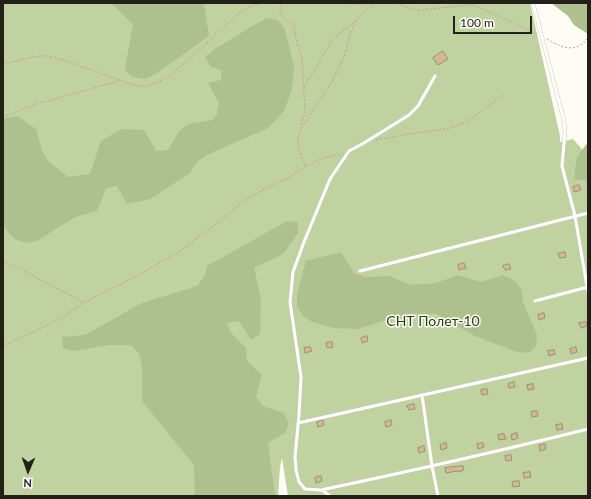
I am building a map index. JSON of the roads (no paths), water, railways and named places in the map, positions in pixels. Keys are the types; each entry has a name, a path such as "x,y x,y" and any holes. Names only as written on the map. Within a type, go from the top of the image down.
{"lane":[{"path":"533,3 564,121 565,132 562,166 575,216 588,292"},
{"path":"435,76 418,106 409,115 349,151 330,180 293,272 290,302 300,377 295,457 299,482 305,489 321,490 432,466 588,429"},
{"path":"360,271 588,213"},
{"path":"535,301 588,287"},
{"path":"298,423 588,358"},
{"path":"422,395 432,466 438,496"},
{"path":"321,490 330,496"}],"park label":[{"name":"СНТ Полет-10","path":"433,321"}]}
